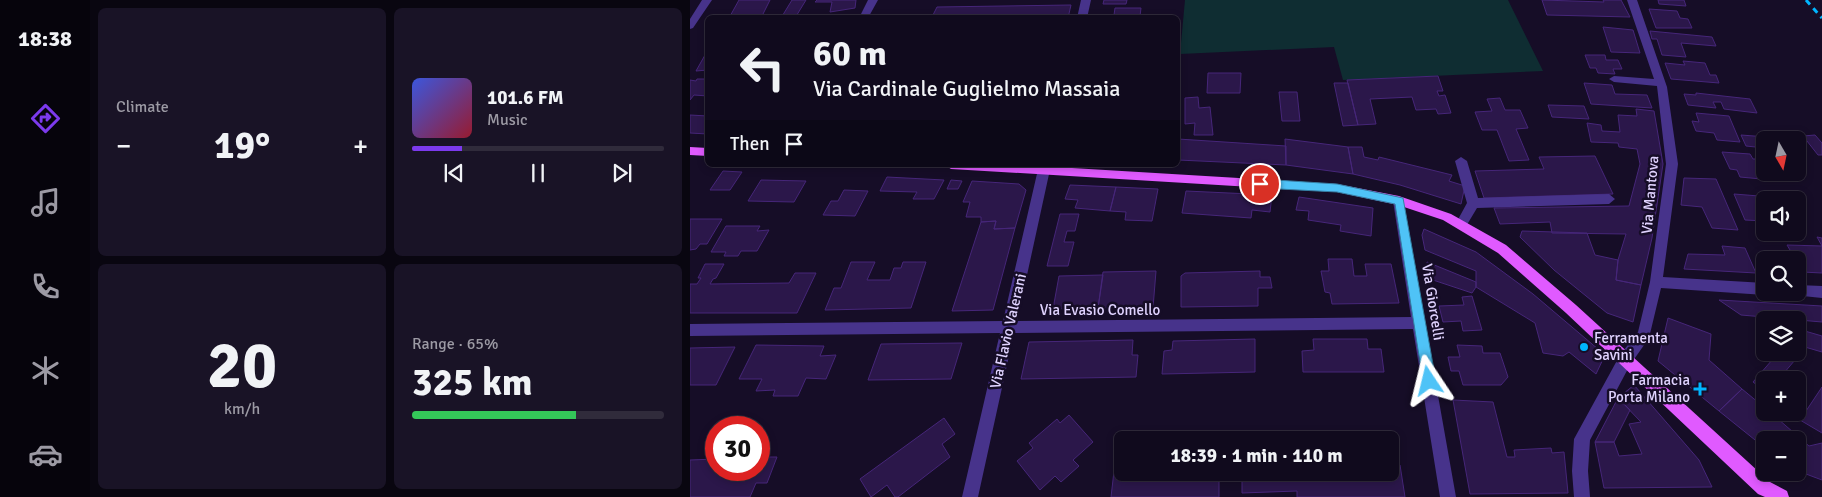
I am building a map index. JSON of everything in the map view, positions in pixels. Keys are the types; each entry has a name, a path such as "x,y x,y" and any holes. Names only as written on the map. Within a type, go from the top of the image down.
{"main road":[{"path":"690,150 705,152"},
{"path":"1013,167 1337,188 1400,201 1447,217 1502,249 1764,488 1781,497"}],"street":[{"path":"690,26 707,0"},
{"path":"865,15 873,0"},
{"path":"1083,15 1086,0"},
{"name":"Via Mantova","path":"1582,497 1580,471 1582,439 1625,360 1644,334 1656,282 1672,164 1660,83 1632,0"},
{"path":"1614,79 1660,83"},
{"path":"1460,161 1473,203 1461,226"},
{"name":"Via Flavio Valerani","path":"970,497 1044,168"},
{"path":"1473,203 1609,199"},
{"name":"Via Giorcelli","path":"1400,201 1448,497"},
{"path":"1656,282 1756,288"},
{"path":"1806,291 1822,292"},
{"name":"Via Evasio Comello","path":"690,330 1420,324"}],"green space":[{"path":"1185,0 1508,0 1543,71 1343,80 1334,47 1180,54"}],"building":[{"path":"739,0 770,0 762,15 731,15"},
{"path":"792,0 806,0 797,15 783,15"},
{"path":"817,0 856,0 855,8 830,12 832,2 815,2"},
{"path":"1104,0 1127,0 1126,4 1103,4"},
{"path":"1542,0 1604,2 1603,0 1621,0 1630,17 1547,15"},
{"path":"1658,0 1684,0 1686,6 1659,4"},
{"path":"1071,5 1069,15 933,15 937,7"},
{"path":"1115,8 1141,8 1140,15 1114,15"},
{"path":"1649,9 1677,11 1680,18 1688,19 1692,28 1656,28"},
{"path":"1603,27 1633,30 1640,53 1611,52"},
{"path":"1650,31 1712,37 1716,46 1681,43 1686,57 1662,55 1657,39 1652,39"},
{"path":"705,55 705,70 696,71"},
{"path":"1585,55 1605,55 1606,60 1618,60 1622,69 1613,69 1615,74 1598,73 1596,68 1590,68"},
{"path":"1683,61 1705,63 1710,75 1716,75 1719,83 1671,79 1665,63 1685,65"},
{"path":"1208,73 1241,73 1240,93 1207,93"},
{"path":"1438,76 1443,91 1437,91 1439,96 1445,95 1451,113 1438,114 1436,109 1416,110 1412,97 1370,99 1376,124 1358,125 1347,80"},
{"path":"697,79 705,79 705,96 694,95 690,100 690,80 696,81"},
{"path":"1334,83 1348,83 1358,125 1343,126"},
{"path":"1584,83 1612,85 1615,94 1647,95 1652,108 1591,104"},
{"path":"1279,92 1297,92 1300,121 1282,121"},
{"path":"1696,93 1750,99 1757,113 1724,109 1721,102 1713,102 1716,108 1688,105 1684,94 1696,95"},
{"path":"1198,97 1199,108 1210,107 1213,135 1194,135 1195,123 1185,124 1185,98"},
{"path":"1500,98 1505,110 1520,110 1528,128 1516,129 1529,160 1509,161 1497,130 1482,130 1475,112 1492,111 1487,99"},
{"path":"1548,105 1584,106 1589,119 1552,117"},
{"path":"1636,109 1654,111 1663,164 1652,238 1641,285 1616,280 1618,260 1626,234 1552,233 1550,222 1500,224 1494,208 1629,206 1640,164 1637,149 1619,147 1618,143 1591,142 1587,123 1601,125 1602,131 1620,132 1618,115 1637,116"},
{"path":"1696,113 1729,116 1740,142 1717,140 1714,133 1696,131 1692,121 1699,122"},
{"path":"690,115 705,116 705,134 690,133"},
{"path":"1741,135 1756,136 1756,147 1746,146"},
{"path":"1815,135 1822,143 1822,155 1818,155 1806,140 1806,136"},
{"path":"1180,139 1286,146 1286,165 1180,160"},
{"path":"1285,139 1348,147 1353,174 1286,165"},
{"path":"1348,147 1362,147 1364,157 1378,160 1379,157 1452,175 1449,181 1465,186 1461,204 1400,185 1353,174"},
{"path":"1722,152 1750,154 1753,159 1756,159 1756,178 1740,177 1737,170 1730,169"},
{"path":"1595,156 1613,194 1484,198 1475,171 1544,169 1539,157"},
{"path":"723,171 742,172 730,190 710,190"},
{"path":"887,177 944,180 934,199 913,199 917,192 880,191"},
{"path":"1684,178 1716,179 1738,230 1712,228 1702,207 1681,205"},
{"path":"761,180 806,181 794,202 748,201"},
{"path":"951,180 962,181 958,189 947,189"},
{"path":"972,181 1019,184 1026,190 1015,228 994,229 996,221 981,222 981,217 966,217 970,202 963,202"},
{"path":"1070,185 1116,187 1110,211 1075,208 1078,200 1065,199"},
{"path":"1116,187 1158,189 1152,221 1125,220 1126,212 1110,211"},
{"path":"844,190 868,191 855,216 823,215 831,201 838,201"},
{"path":"1186,191 1272,195 1270,212 1252,210 1251,218 1182,213"},
{"path":"1734,194 1756,196 1756,221 1745,220"},
{"path":"1299,197 1373,208 1371,236 1340,231 1341,225 1308,220 1309,211 1296,210"},
{"path":"1060,214 1079,214 1075,231 1067,231 1064,242 1074,242 1068,266 1047,266"},
{"path":"690,219 722,219 707,244 700,244 696,249 690,250"},
{"path":"996,221 994,229 1015,228 993,310 952,311 981,222"},
{"path":"726,226 760,226 757,231 769,230 757,251 741,251 738,256 724,256 726,252 711,252"},
{"path":"1424,229 1476,252 1533,294 1605,355 1596,374 1569,352 1563,356 1543,353 1535,323 1476,287 1476,271 1425,250 1422,235"},
{"path":"1522,231 1587,233 1595,255 1618,260 1616,280 1641,285 1633,322 1607,313 1554,270 1520,237"},
{"path":"1817,237 1822,238 1822,246"},
{"path":"1787,245 1822,246 1822,273 1806,272 1806,251 1791,251"},
{"path":"1722,246 1745,248 1756,273 1684,269 1688,254 1725,255"},
{"path":"1328,259 1352,259 1354,276 1367,276 1365,264 1391,264 1399,303 1332,304 1330,293 1325,292 1321,271 1329,271"},
{"path":"851,262 875,262 867,280 890,280 894,268 901,268 903,262 926,262 911,308 825,310 834,288 841,288"},
{"path":"1427,262 1476,282 1476,287 1472,293 1430,279"},
{"path":"705,264 724,264 710,284 789,283 795,273 816,273 797,313 690,313 690,284 697,284"},
{"path":"1156,271 1153,308 1098,308 1103,272"},
{"path":"1260,271 1260,277 1270,277 1272,288 1258,288 1258,306 1181,307 1181,276 1185,273"},
{"path":"1103,275 1098,308 1053,309 1059,276"},
{"path":"1472,296 1482,330 1463,331 1461,321 1443,322 1439,306 1464,305 1462,297"},
{"path":"1719,300 1822,306 1822,322 1806,321 1806,311 1756,311 1756,316 1741,315"},
{"path":"1668,318 1711,334 1709,360 1742,389 1719,411 1658,361"},
{"path":"1806,331 1822,336 1822,352 1806,347"},
{"path":"1255,339 1255,372 1162,374 1164,351 1172,350 1173,341"},
{"path":"1313,339 1367,339 1368,349 1381,349 1384,372 1303,372 1302,351 1314,350"},
{"path":"1133,340 1132,355 1138,355 1136,377 1021,379 1029,342"},
{"path":"962,343 951,379 868,380 881,344"},
{"path":"756,345 824,346 820,356 836,355 826,379 806,378 798,396 773,396 775,390 756,391 762,379 739,379"},
{"path":"1457,345 1482,346 1483,353 1500,353 1508,377 1501,385 1463,385 1459,371 1451,371 1448,357 1460,357"},
{"path":"735,347 716,385 690,385 690,348"},
{"path":"1771,361 1794,361 1786,371 1763,371"},
{"path":"1634,385 1699,460 1712,487 1604,488 1595,442 1614,442 1619,456 1642,454 1629,424 1641,422 1618,398"},
{"path":"1822,387 1822,433 1802,421 1806,421 1806,411"},
{"path":"1742,389 1756,401 1756,421 1780,421 1792,431 1756,431 1756,441 1719,411"},
{"path":"1618,398 1630,410 1614,442 1595,442"},
{"path":"1453,400 1493,402 1507,457 1515,457 1514,450 1551,448 1552,453 1564,452 1568,493 1470,494"},
{"path":"1069,415 1093,442 1073,460 1079,466 1061,482 1055,476 1040,490 1017,461 1033,448 1029,443 1057,419 1060,423"},
{"path":"944,418 955,434 942,444 950,457 898,497 895,497 887,485 871,497 860,479"},
{"path":"1806,443 1809,446 1822,443 1822,480 1806,474"},
{"path":"770,457 777,457 770,475"},
{"path":"705,459 705,481 768,481 767,483 756,483 750,497 690,497 690,460"},
{"path":"1400,465 1405,497 1297,497 1297,491 1242,493 1242,481 1399,481"},
{"path":"1114,471 1114,481 1219,481 1219,497 1111,497"}],"railway":[{"path":"1806,0 1822,18"}],"place":[{"name":"Ferramenta Savini","path":"1584,347"},
{"name":"Farmacia Porta Milano","path":"1700,389"}],"route":[{"path":"1260,184 1337,188 1400,201 1429,381"}]}
